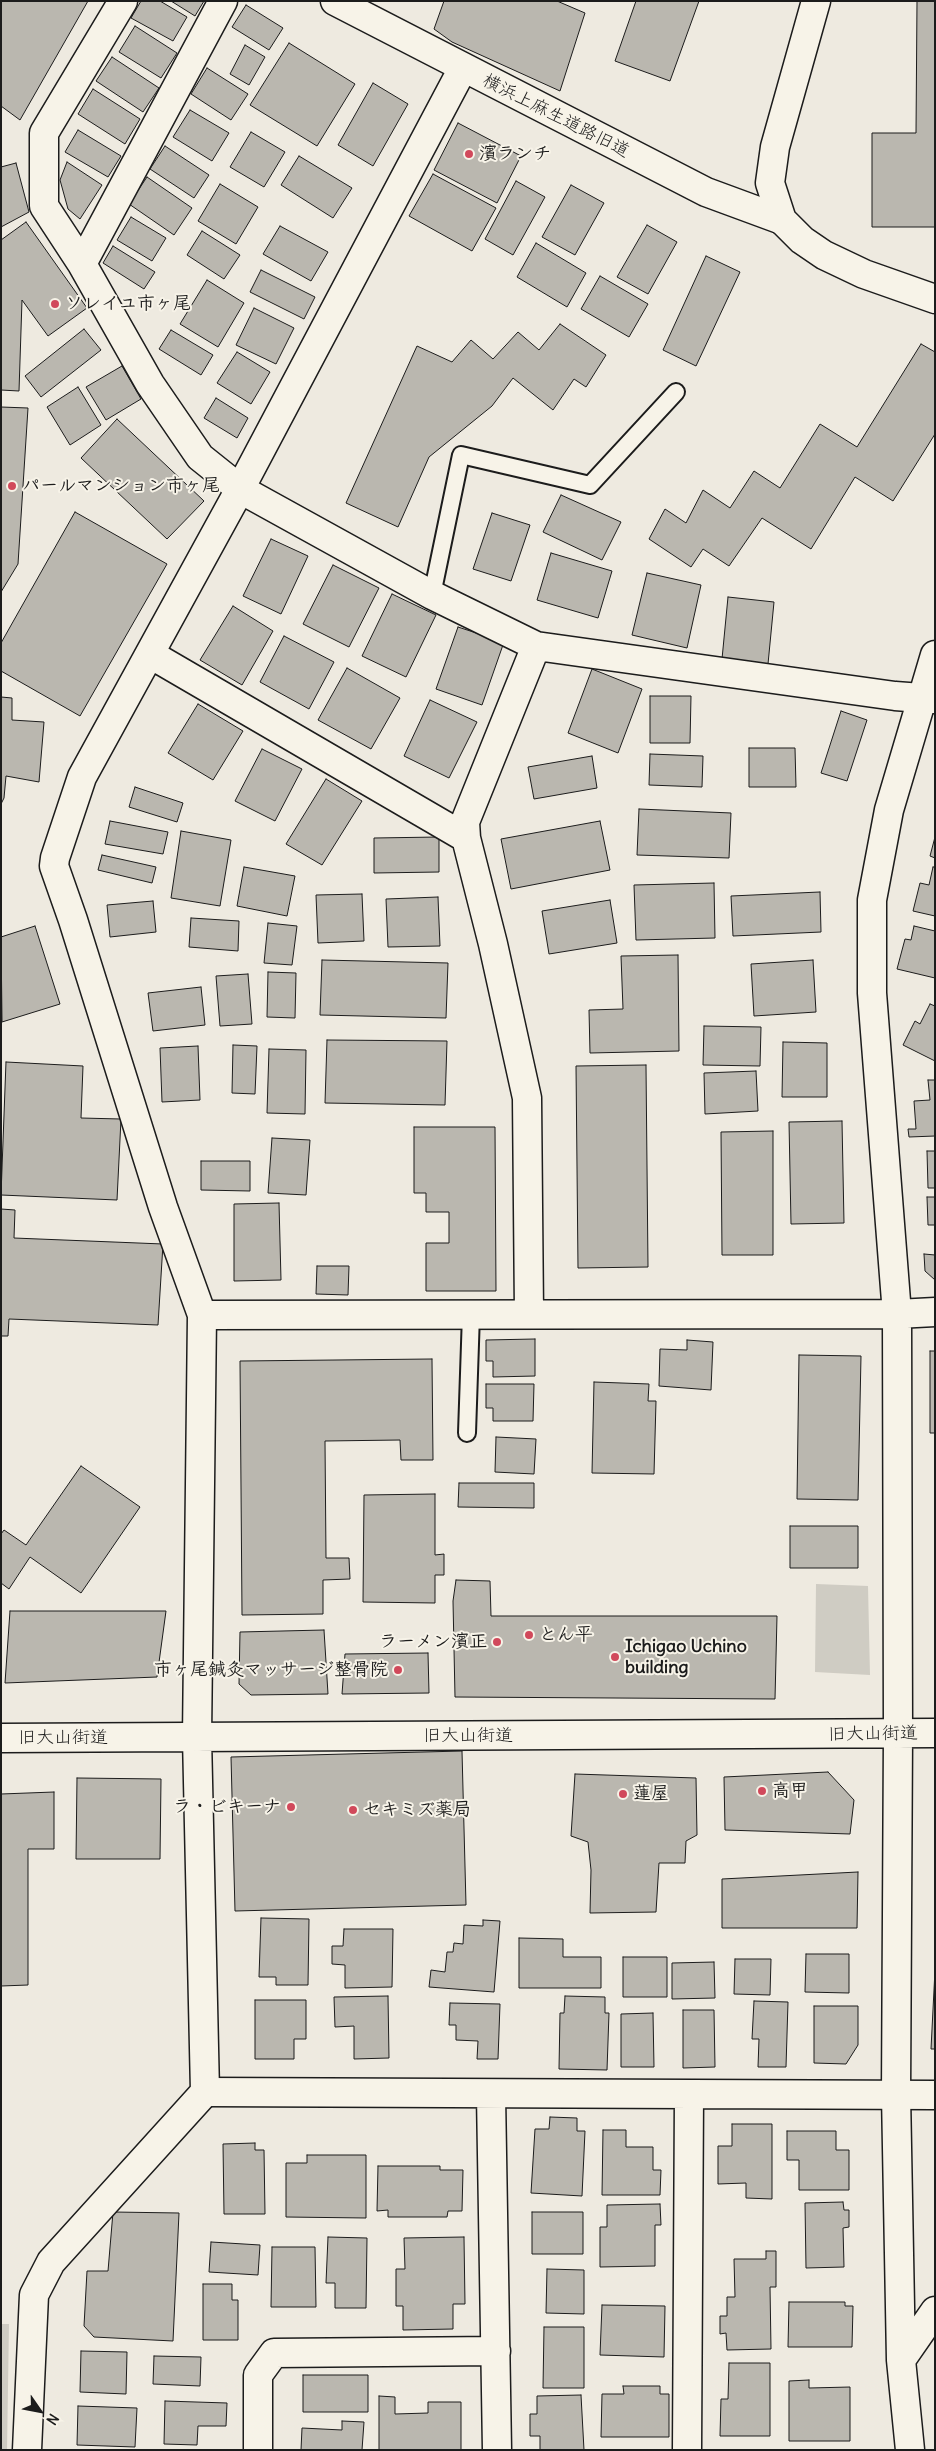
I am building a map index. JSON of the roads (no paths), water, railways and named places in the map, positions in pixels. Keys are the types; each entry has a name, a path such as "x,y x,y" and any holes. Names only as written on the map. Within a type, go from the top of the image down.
{"street":[{"path":"123,1 44,133 44,206 82,264 150,384 200,456 240,489 432,596 536,646 929,699"},
{"path":"82,264 223,1"},
{"name":"横浜上麻生道路旧道","path":"334,1 706,192 782,220 802,240 824,255 864,274 935,299"},
{"name":"横浜上麻生道路旧道","path":"782,220 770,183 775,147 816,1"},
{"path":"27,2450 34,2295 51,2262 205,2092 197,1737 202,1315 164,1207 73,920 54,866 82,776 240,489 463,68"},
{"path":"529,1314 527,1098 493,944 466,838 465,822 536,646"},
{"path":"150,654 466,838"},
{"path":"910,2450 901,2360 896,2094 898,1734 897,1314 872,993 872,900 889,810 929,699 935,655"},
{"path":"202,1315 897,1314 935,1312"},
{"name":"旧大山街道","path":"1,1738 935,1733"},
{"path":"205,2092 492,2095 935,2095"},
{"path":"687,2450 689,2094"},
{"path":"492,2095 497,2450"},
{"path":"901,2360 935,2311"},
{"path":"258,2450 258,2375 274,2353 496,2351"}],"lane":[{"path":"432,596 461,456 590,485 676,392"},
{"path":"467,1433 471,1314"}],"place":[{"name":"濱ランチ","path":"469,154"},
{"name":"ソレイユ市ヶ尾","path":"55,304"},
{"name":"パールマンション市ヶ尾","path":"12,486"},
{"name":"とん平","path":"529,1635"},
{"name":"ラーメン濱正","path":"497,1642"},
{"name":"Ichigao Uchino building","path":"615,1657"},
{"name":"市ヶ尾鍼灸マッサージ整骨院","path":"398,1670"},
{"name":"高甲","path":"762,1791"},
{"name":"蓮屋","path":"623,1794"},
{"name":"ラ・ビキーナ","path":"291,1807"},
{"name":"セキミズ薬局","path":"353,1810"}]}
